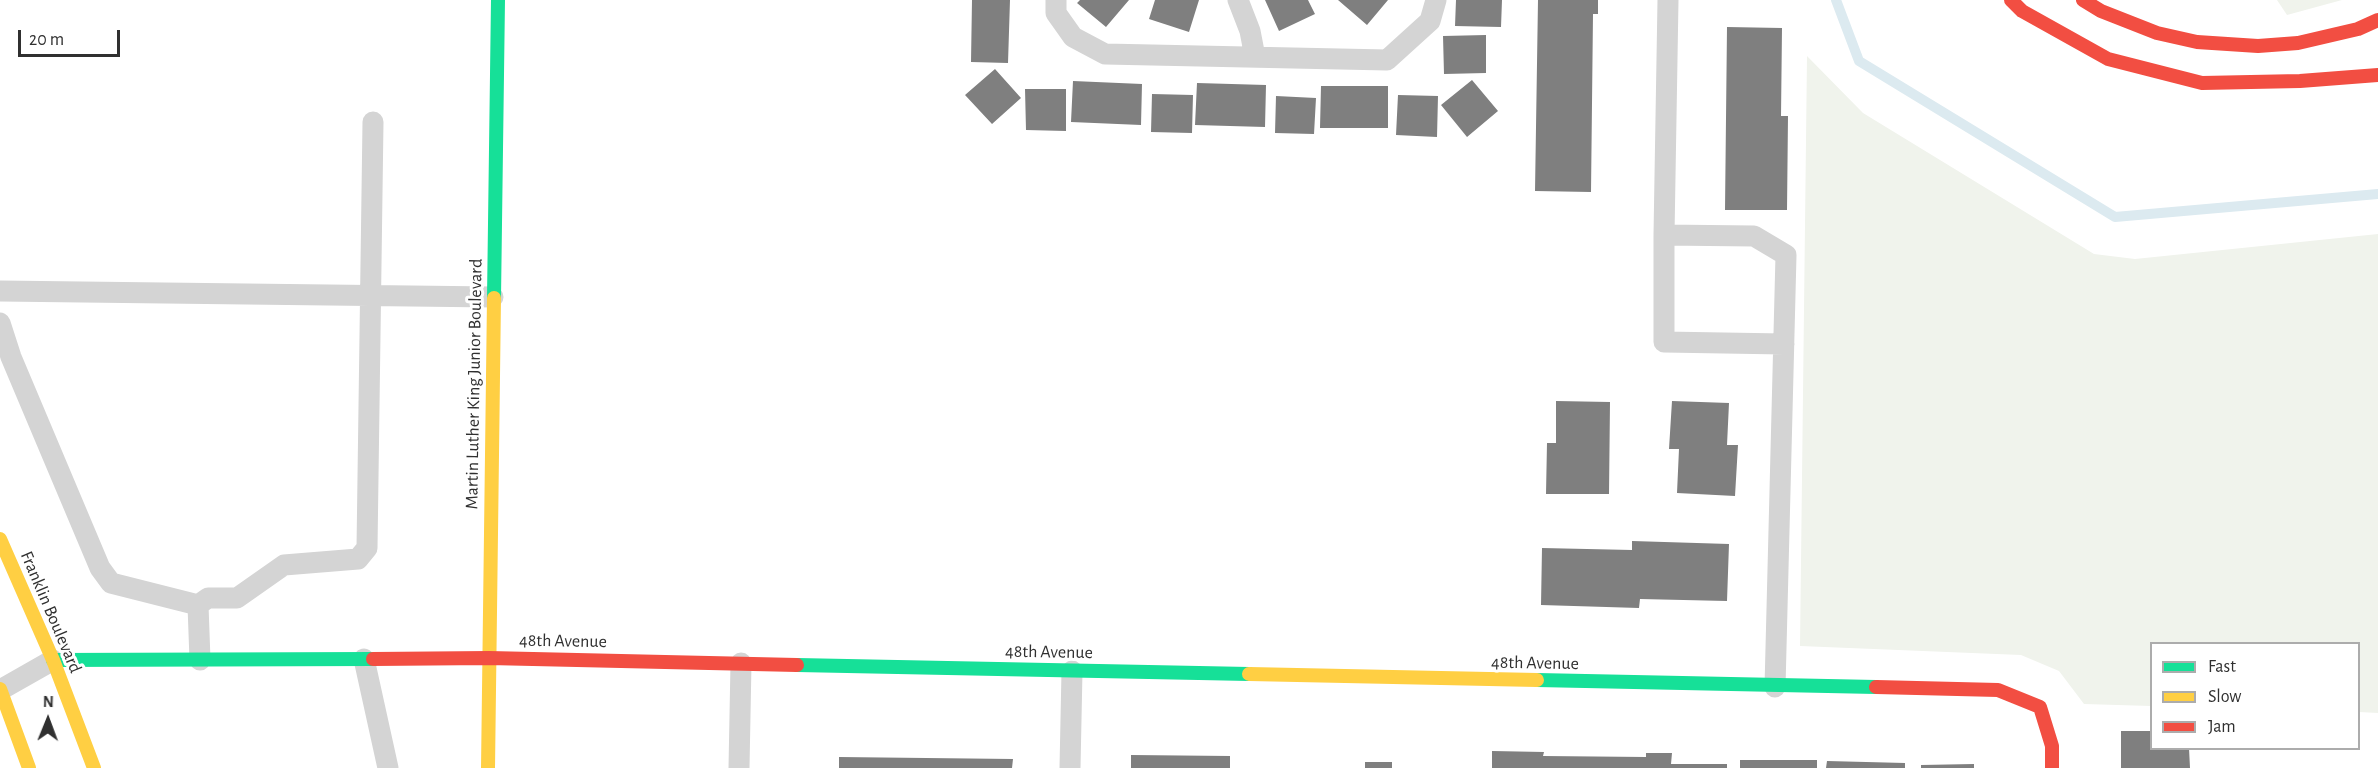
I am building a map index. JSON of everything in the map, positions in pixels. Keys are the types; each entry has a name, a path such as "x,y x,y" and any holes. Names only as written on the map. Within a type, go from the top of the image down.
{"main road":[{"name":"Martin Luther King Junior Boulevard","path":"488,768 498,0"},
{"path":"2011,0 2022,11 2108,59 2202,83 2300,81 2378,75"},
{"path":"2083,0 2101,11 2157,33 2197,42 2238,45 2298,43 2358,29 2378,20"},
{"name":"Franklin Boulevard","path":"0,538 53,660 94,768"},
{"name":"48th Avenue","path":"53,660 489,658 1998,690 2040,707 2052,746 2052,768"},
{"path":"0,689 29,768"}],"lane":[{"path":"1056,0 1056,13 1073,37 1105,54 1387,60 1430,21 1436,0"},
{"path":"1239,0 1250,31 1255,57"},
{"path":"1668,0 1664,342 1784,344"},
{"path":"0,323 11,357 100,568 111,583 198,605 208,598 237,598 284,565 358,559 367,548 373,123"},
{"path":"1664,235 1754,236 1786,255 1775,687"},
{"path":"0,291 494,297"},
{"path":"198,605 200,660"},
{"path":"364,658 388,768"},
{"path":"0,689 53,660"},
{"path":"739,768 741,663"},
{"path":"1070,768 1072,671"}],"shaded area":[{"path":"2277,0 2342,0 2287,15"},
{"path":"1807,56 1863,113 2094,254 2135,259 2378,234 2378,713 2360,712 2360,642 2150,642 2150,706 2084,704 2059,671 2021,655 1800,646"}],"building":[{"path":"972,0 1010,0 1008,63 971,62"},
{"path":"1080,0 1129,0 1106,27 1077,3"},
{"path":"1155,0 1199,0 1189,32 1149,19"},
{"path":"1265,0 1308,0 1315,14 1279,31"},
{"path":"1338,0 1388,0 1367,25"},
{"path":"1456,0 1502,0 1501,27 1455,26"},
{"path":"1538,0 1598,0 1598,14 1593,14 1591,192 1535,191"},
{"path":"1727,27 1782,28 1781,116 1788,116 1787,210 1725,210"},
{"path":"1486,35 1486,73 1444,74 1443,36"},
{"path":"995,69 1021,98 992,124 965,95"},
{"path":"1472,80 1498,111 1467,137 1441,105"},
{"path":"1073,81 1142,84 1141,125 1071,122"},
{"path":"1197,83 1266,85 1265,127 1195,125"},
{"path":"1321,86 1388,86 1388,128 1320,128"},
{"path":"1025,89 1066,89 1066,131 1026,130"},
{"path":"1152,94 1193,95 1192,133 1151,132"},
{"path":"1398,95 1438,96 1437,137 1396,135"},
{"path":"1276,96 1316,98 1314,134 1275,133"},
{"path":"1556,401 1610,402 1609,494 1546,494 1547,443 1556,443"},
{"path":"1672,401 1729,403 1727,445 1738,445 1735,496 1677,493 1679,449 1669,449"},
{"path":"1632,541 1729,544 1727,601 1640,599 1639,608 1541,605 1542,548 1632,550"},
{"path":"2121,731 2150,731 2150,750 2189,750 2190,768 2121,768"},
{"path":"1492,751 1544,752 1543,756 1646,757 1646,753 1672,753 1671,764 1727,764 1727,768 1492,768"},
{"path":"1131,755 1230,756 1230,768 1131,768"},
{"path":"839,757 1013,759 1012,768 839,768"},
{"path":"1740,760 1817,760 1817,768 1740,768"},
{"path":"1827,761 1905,763 1905,768 1826,768"},
{"path":"1365,762 1392,762 1392,768 1365,768"},
{"path":"1974,764 1974,768 1921,768 1921,765"}],"waterway":[{"path":"1836,0 1859,61 2115,217 2378,194"}],"traffic: fast":[{"path":"494,298 498,0"},
{"path":"53,660 373,659"},
{"path":"797,665 1249,674"},
{"path":"1537,680 1876,687"}],"traffic: slow":[{"path":"488,768 494,298"},
{"path":"0,539 53,660 94,768"},
{"path":"1249,674 1537,680"},
{"path":"0,689 29,768"}],"traffic: jam":[{"path":"2011,0 2022,11 2108,59 2202,83 2300,81 2378,75"},
{"path":"2083,0 2101,11 2157,33 2197,42 2258,46 2298,43 2358,29 2378,20"},
{"path":"373,659 489,658 797,665"},
{"path":"1876,687 1998,690 2040,707 2052,746 2052,768"}]}
